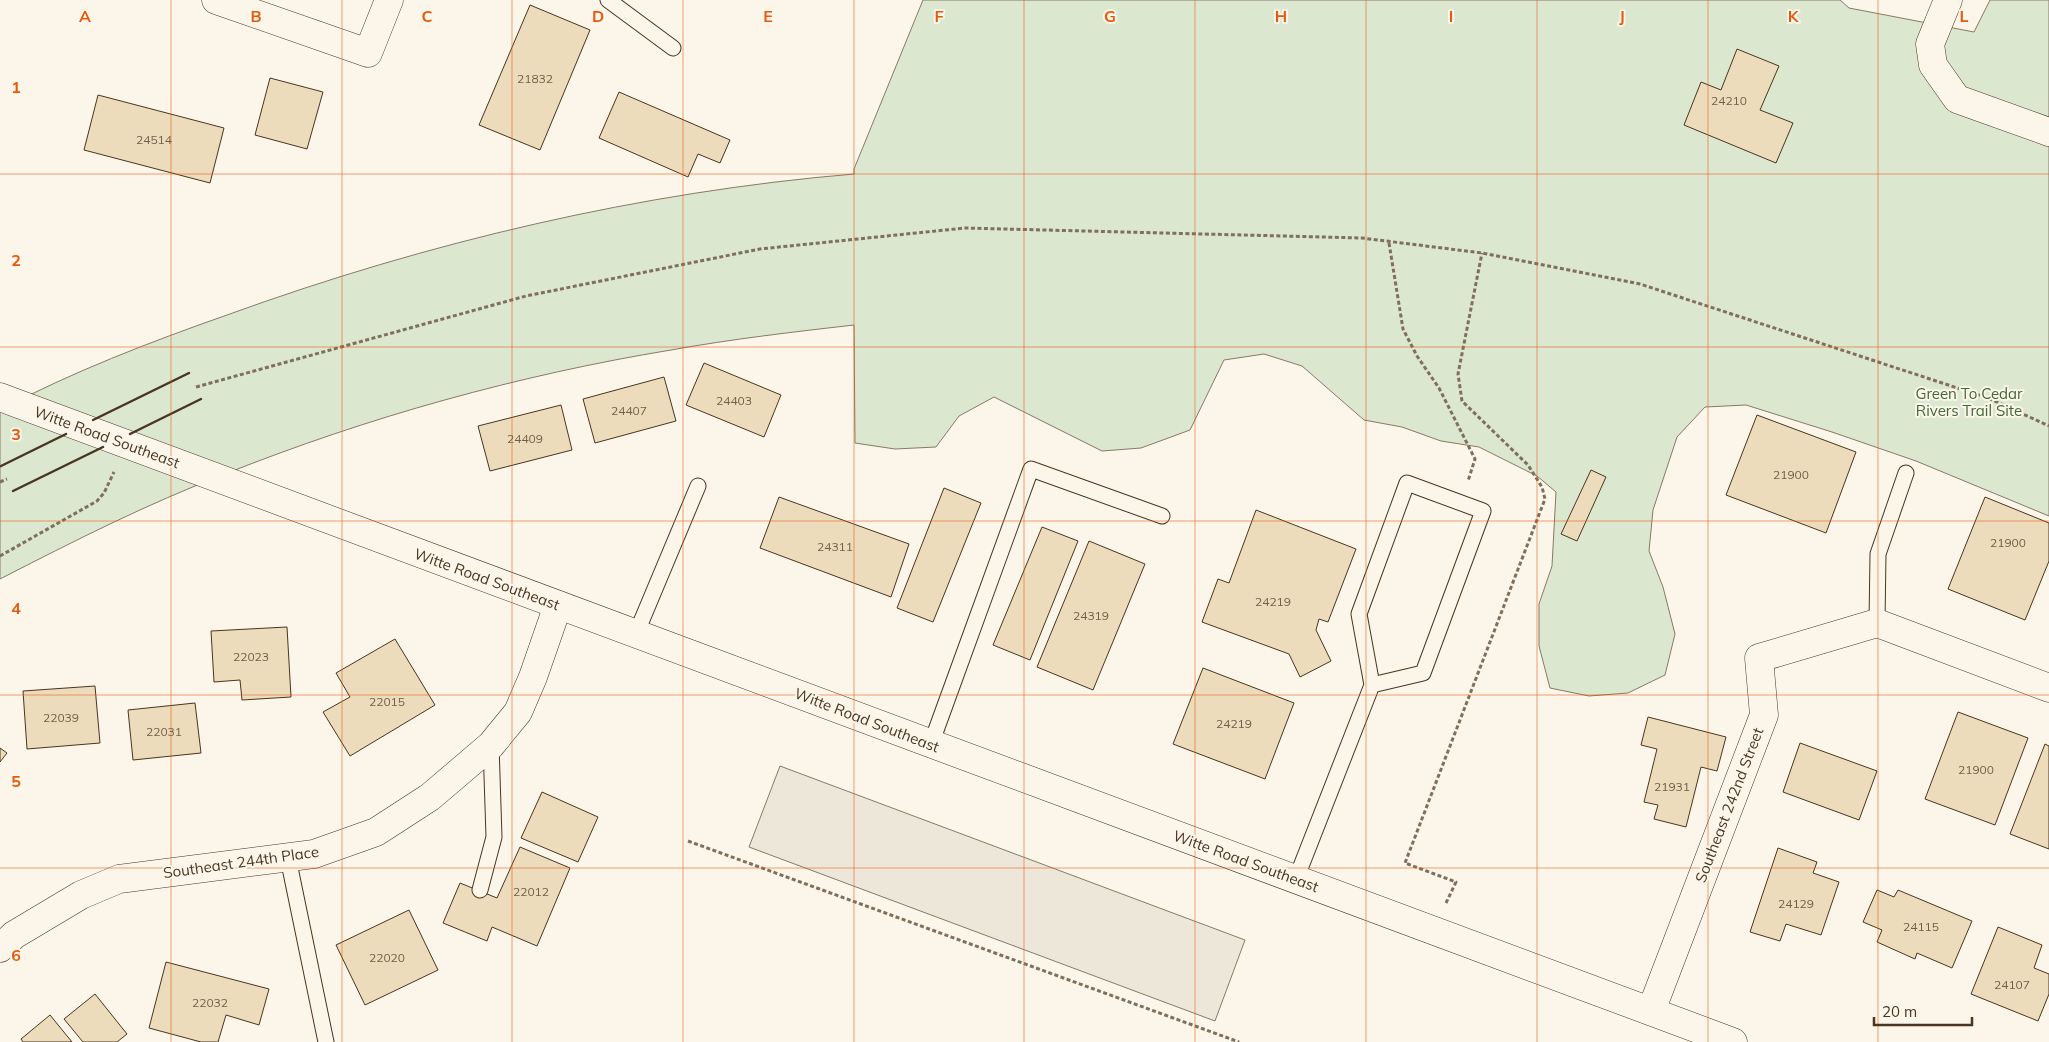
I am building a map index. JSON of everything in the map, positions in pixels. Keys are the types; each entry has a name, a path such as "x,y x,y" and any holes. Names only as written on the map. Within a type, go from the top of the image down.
{"street":[{"path":"216,0 368,53 389,0"},
{"path":"1948,0 1930,44 1933,65 1957,99 2049,132"},
{"name":"Witte Road Southeast","path":"0,397 1733,1042"},
{"name":"Southeast 244th Place","path":"0,948 14,935 81,895 119,879 314,854 376,832 430,797 491,745 518,712 533,677 558,605"},
{"path":"1876,623 2049,688"},
{"name":"Southeast 242nd Street","path":"1651,1011 1764,715 1759,658 1876,623"}],"lane":[{"path":"608,0 673,48"},
{"path":"931,744 1031,469 1162,516"},
{"path":"1876,623 1878,554 1906,473"},
{"path":"1296,879 1372,684 1359,614 1407,483 1483,511 1423,673 1372,684"},
{"path":"636,634 698,486"},
{"path":"480,890 494,837 491,745"},
{"path":"288,858 326,1042"}],"path":[{"path":"196,387 526,296 760,249 965,228 1362,238 1389,243 1482,253 1640,284 1988,398 2049,426"},
{"path":"1389,243 1403,329 1417,356 1439,388 1475,459 1460,502"},
{"path":"0,556 97,501 104,493 127,444"},
{"path":"0,482 7,479"},
{"path":"688,841 1239,1042"},
{"path":"1405,863 1456,882 1433,930"}],"green space":[{"name":"Green To Cedar Rivers Trail Site","path":"923,0 1840,0 1849,8 1974,32 1990,0 2049,0 2049,516 1916,461 1832,432 1746,405 1705,407 1677,437 1653,510 1649,551 1663,587 1675,634 1665,675 1628,693 1589,696 1550,688 1539,646 1539,604 1552,566 1556,492 1537,476 1479,447 1441,441 1402,427 1364,420 1302,366 1264,354 1224,360 1190,430 1141,448 1102,451 994,397 959,416 936,447 895,449 855,443 854,325 717,342 614,360 501,385 389,416 279,453 167,498 0,579 0,410 83,370 198,325 303,289 457,243 615,207 694,193 854,174 854,169"}],"shaded area":[{"path":"780,766 1245,940 1215,1021 749,847"}],"building":[{"path":"530,5 590,30 540,150 479,125"},
{"path":"1737,49 1779,66 1760,110 1793,123 1776,163 1684,125 1701,82 1721,90"},
{"path":"270,78 323,92 307,149 255,135"},
{"path":"619,92 730,140 720,163 698,154 688,177 599,138"},
{"path":"98,95 224,128 210,183 84,150"},
{"path":"704,363 781,395 764,437 686,405"},
{"path":"664,377 676,421 595,443 583,399"},
{"path":"561,405 572,450 490,471 478,426"},
{"path":"1757,415 1856,452 1826,533 1726,495"},
{"path":"1591,470 1606,477 1577,541 1561,534"},
{"path":"944,488 981,503 933,622 897,608"},
{"path":"779,497 909,544 891,597 760,548"},
{"path":"1985,497 2049,523 2049,561 2025,620 1948,589"},
{"path":"1256,510 1356,549 1328,622 1319,619 1316,630 1331,661 1300,677 1289,654 1202,622 1218,579 1229,583"},
{"path":"1042,527 1078,541 1030,660 993,645"},
{"path":"1089,541 1145,564 1093,690 1037,667"},
{"path":"287,627 291,697 242,700 240,680 214,682 211,631"},
{"path":"395,639 435,705 350,756 323,712 350,697 336,673"},
{"path":"1203,668 1294,703 1265,779 1173,744"},
{"path":"95,686 100,743 27,749 23,691"},
{"path":"195,703 201,753 133,760 128,710"},
{"path":"1958,712 2028,738 1995,825 1925,799"},
{"path":"1648,717 1726,737 1717,771 1701,767 1686,827 1654,819 1658,805 1644,802 1657,749 1641,745"},
{"path":"1800,743 1877,771 1859,820 1783,792"},
{"path":"2045,744 2049,746 2049,849 2010,834"},
{"path":"0,748 7,753 0,762"},
{"path":"542,792 598,817 578,862 521,838"},
{"path":"520,847 570,868 537,946 492,927 487,941 443,923 460,883 497,898"},
{"path":"1778,848 1817,862 1813,873 1839,882 1821,935 1786,924 1780,941 1750,932"},
{"path":"1877,890 1894,897 1898,890 1972,921 1952,968 1917,953 1915,959 1877,942 1882,930 1863,922"},
{"path":"409,910 438,970 365,1005 336,945"},
{"path":"1998,927 2042,945 2034,968 2049,974 2049,994 2038,1021 1971,994"},
{"path":"166,962 269,989 259,1025 226,1015 218,1042 201,1042 149,1028"},
{"path":"95,994 127,1034 117,1042 83,1042 64,1019"},
{"path":"50,1015 72,1042 23,1042 21,1039"}],"wall":[{"path":"93,420 189,373"},
{"path":"130,434 201,399"},
{"path":"1,466 66,434"},
{"path":"13,491 103,447"}]}
